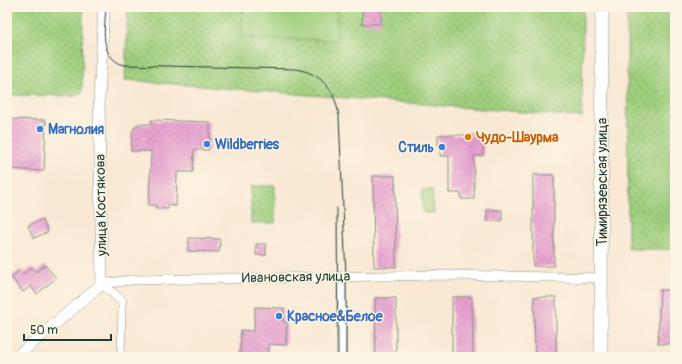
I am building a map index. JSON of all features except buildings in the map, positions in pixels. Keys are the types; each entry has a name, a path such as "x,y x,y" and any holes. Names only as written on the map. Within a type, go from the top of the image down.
{"main road":[{"name":"Тимирязевская улица","path":"601,357 602,7"}],"street":[{"name":"улица Костякова","path":"102,284 99,99 104,7"},
{"name":"Ивановская улица","path":"102,284 131,280 342,276 447,275 602,278"},
{"path":"341,357 342,276"},
{"path":"16,357 102,284 122,301 120,357"}],"green space":[{"path":"7,7 83,7 82,92 75,96 7,95"},
{"path":"128,7 583,7 582,117 125,80"},
{"path":"243,7 337,7 337,40 242,38"},
{"path":"627,7 675,7 675,249 628,249"},
{"path":"251,186 275,186 275,223 251,223"},
{"path":"432,189 434,213 423,213 422,190"}],"tram line":[{"path":"106,7 104,32 106,48 115,61 123,65 295,69 313,74 326,84 334,98 339,116 346,276 346,357"},
{"path":"337,208 338,357"}],"place":[{"name":"Магнолия","path":"40,129"},
{"name":"Чудо-Шаурма","path":"468,137"},
{"name":"Wildberries","path":"207,144"},
{"name":"Стиль","path":"442,147"},
{"name":"Красное&Белое","path":"279,316"}]}
